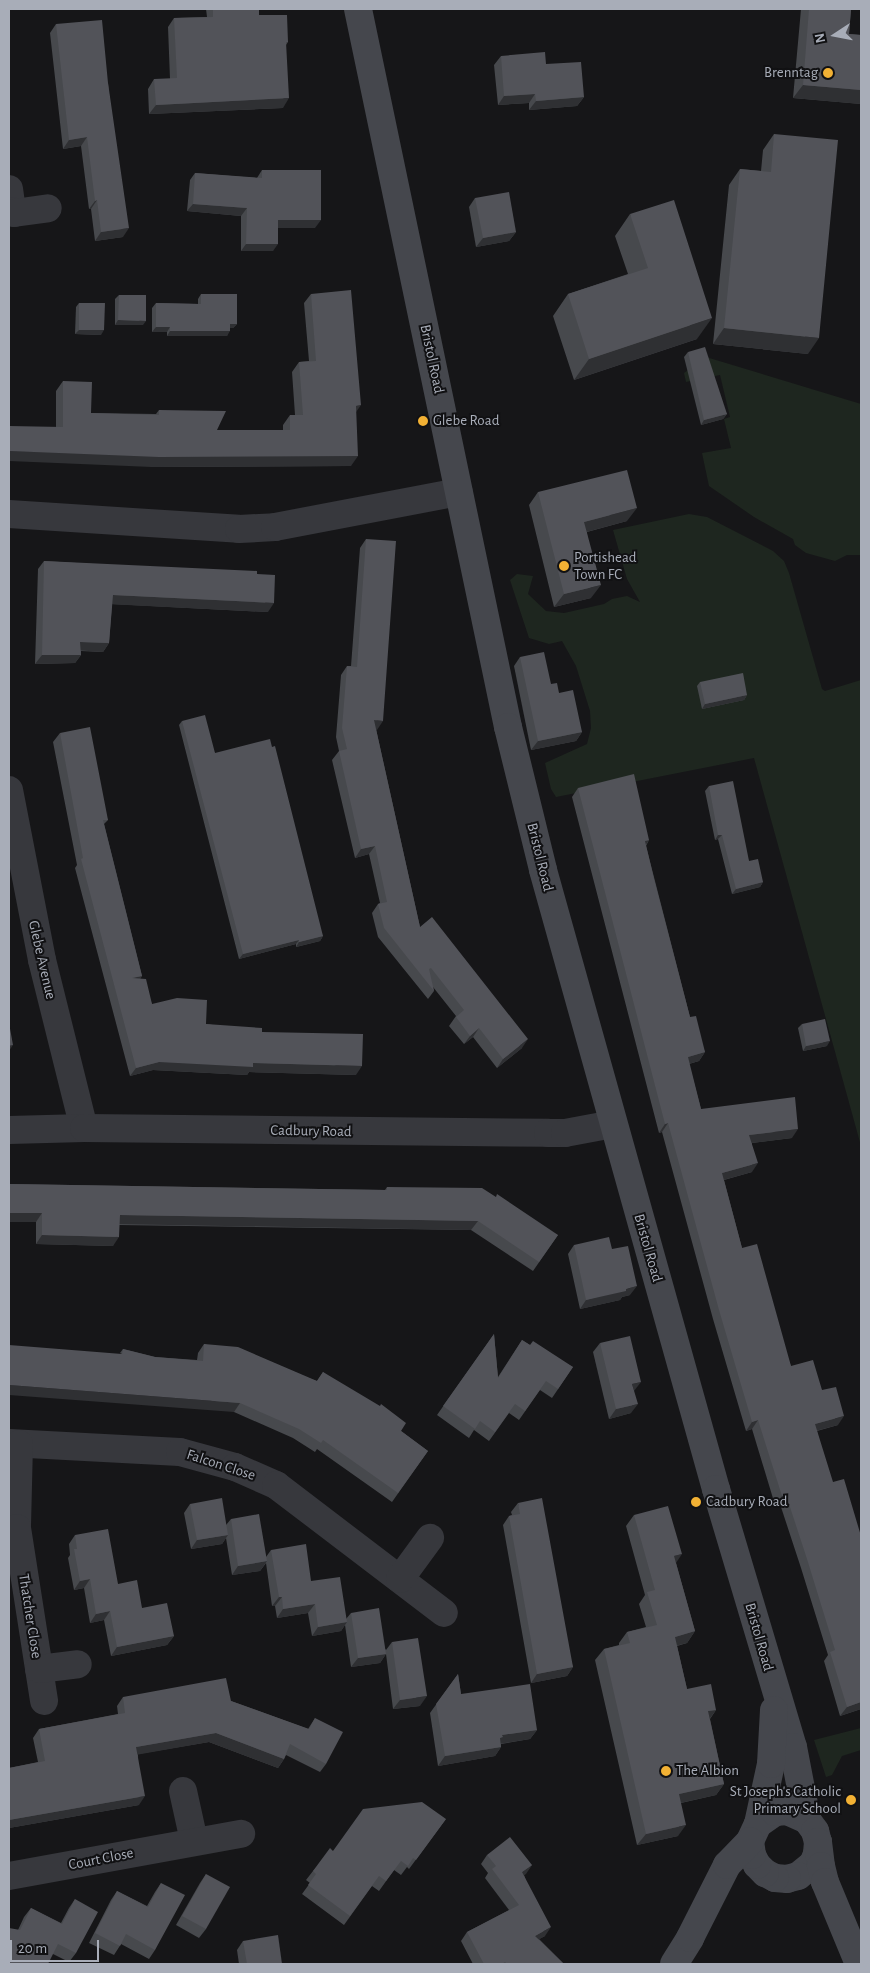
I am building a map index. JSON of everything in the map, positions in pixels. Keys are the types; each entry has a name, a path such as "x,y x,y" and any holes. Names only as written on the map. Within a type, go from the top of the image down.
{"main road":[{"name":"Bristol Road","path":"358,9 508,727 543,870 613,1124 775,1693 793,1747 825,1882 859,1964"},
{"path":"674,1964 690,1938 727,1865 754,1833 775,1812 787,1811 813,1831 817,1854 813,1864 798,1876 787,1879 775,1878 765,1873 752,1856 754,1833 771,1764 775,1693"},
{"path":"787,1879 813,1898 845,1929"}],"street":[{"path":"9,188 14,213 48,208"},
{"path":"9,514 239,529 275,527 459,492"},
{"name":"Glebe Avenue","path":"9,790 42,960 84,1128"},
{"name":"Cadbury Road","path":"9,1130 84,1128 565,1133 613,1124"},
{"name":"Falcon Close","path":"14,1443 166,1450 213,1459 235,1467 276,1486 444,1613"},
{"name":"Thatcher Close","path":"14,1443 17,1528 44,1701"},
{"path":"400,1579 430,1538"},
{"name":"Thatcher Close","path":"39,1669 78,1664"},
{"path":"183,1791 194,1841"},
{"name":"Court Close","path":"9,1876 241,1834"}],"shaded area":[{"path":"706,357 861,404 861,555 847,555 835,561 806,553 795,545 793,539 754,517 709,486 702,453 731,448 724,419 730,417 720,375 686,382 684,373"},
{"path":"689,514 707,517 773,551 784,561 822,689 825,691 861,680 861,1146 754,758 556,797 551,789 545,763 587,744 591,728 590,711 576,666 562,641 549,644 529,638 510,580 517,574 533,576 528,594 546,611 564,613 604,604 612,599 627,596 640,602 627,579 613,530"},
{"path":"861,1728 861,1750 842,1756 832,1775 826,1777 814,1740"}],"building":[{"path":"213,9 259,9 259,15 287,15 288,42 286,42 289,98 156,105 154,79 177,78 174,18 213,17"},
{"path":"809,9 851,9 849,34 861,35 861,90 803,85"},
{"path":"102,20 108,83 129,228 101,232 87,137 69,140 56,24"},
{"path":"545,52 546,64 581,62 584,97 536,101 535,94 504,96 501,56"},
{"path":"774,134 838,140 819,338 724,328 740,169 771,172"},
{"path":"262,170 321,170 321,220 278,220 278,244 246,244 247,208 193,204 195,173 262,178"},
{"path":"509,192 516,232 483,238 475,198"},
{"path":"674,200 712,318 589,359 568,294 648,268 630,214"},
{"path":"351,290 361,405 356,406 358,456 159,457 9,451 9,426 63,427 63,381 92,382 91,413 159,415 159,410 226,411 217,430 290,430 290,415 303,415 299,362 316,361 311,294"},
{"path":"201,294 237,294 237,324 230,324 230,331 170,331 170,327 156,327 156,303 201,304"},
{"path":"119,295 146,295 146,321 118,320"},
{"path":"79,303 105,303 104,330 79,330"},
{"path":"705,347 727,414 704,420 688,352"},
{"name":"Portishead Town FC","path":"627,470 637,508 584,522 601,585 564,594 538,492"},
{"path":"366,539 396,541 383,721 374,720 420,927 432,917 528,1039 503,1059 479,1028 470,1036 456,1017 464,1010 431,968 429,969 434,991 384,928 378,904 387,902 375,846 361,849 339,751 347,749 342,728 347,666 357,667"},
{"path":"44,561 257,571 257,574 275,575 274,603 113,595 109,643 80,642 81,655 42,655"},
{"path":"544,652 551,684 557,683 559,693 573,690 582,732 538,741 520,657"},
{"path":"743,673 747,695 705,704 700,682"},
{"path":"205,715 215,753 270,739 272,747 275,746 323,936 243,954 182,721"},
{"path":"90,727 108,820 103,820 142,976 132,978 146,979 152,1004 177,998 207,1000 206,1024 262,1028 262,1032 363,1034 362,1066 253,1063 253,1067 159,1062 136,1068 81,859 83,858 60,733"},
{"path":"634,774 649,840 645,841 654,879 690,1017 696,1016 705,1052 688,1057 701,1109 795,1097 798,1129 749,1135 758,1163 722,1173 742,1248 757,1244 791,1366 813,1360 822,1390 836,1387 844,1416 815,1424 833,1482 844,1479 861,1536 861,1702 847,1707 830,1652 835,1650 807,1559 786,1495 782,1496 758,1420 752,1422 719,1310 668,1123 665,1124 578,788"},
{"path":"733,781 749,861 758,859 763,882 736,889 722,835 718,835 709,786"},
{"path":"825,1019 830,1041 806,1046 802,1024"},
{"path":"9,1023 13,1045 9,1046"},
{"path":"9,1184 387,1190 387,1187 482,1188 496,1197 497,1194 558,1235 539,1262 478,1221 120,1215 119,1237 42,1235 42,1213 9,1213"},
{"path":"609,1237 612,1249 628,1246 637,1286 626,1289 626,1291 586,1300 574,1245"},
{"path":"494,1334 498,1378 522,1340 530,1345 533,1341 573,1367 558,1389 546,1381 525,1411 515,1404 495,1432 480,1421 475,1429 443,1406"},
{"path":"630,1336 641,1382 632,1384 638,1404 616,1409 600,1343"},
{"path":"204,1344 238,1347 317,1381 323,1372 380,1406 381,1404 406,1423 401,1431 428,1451 398,1493 323,1440 321,1443 299,1429 240,1403 9,1385 9,1345 122,1354 123,1349 155,1357 203,1361"},
{"path":"222,1498 228,1535 197,1540 190,1504"},
{"path":"542,1498 573,1667 537,1674 509,1516 520,1514 518,1503"},
{"path":"668,1506 682,1554 674,1556 695,1631 675,1637 687,1689 711,1684 716,1710 708,1711 724,1784 679,1794 686,1825 646,1834 604,1649 630,1643 627,1632 657,1625 647,1592 655,1590 634,1515"},
{"path":"259,1514 267,1561 238,1566 231,1519"},
{"path":"108,1529 118,1584 137,1580 142,1608 167,1603 174,1636 117,1647 110,1611 96,1614 90,1579 80,1581 74,1549 77,1549 75,1535"},
{"path":"306,1544 311,1581 340,1577 347,1622 318,1627 315,1604 283,1609 282,1597 279,1597 271,1550"},
{"path":"379,1608 386,1654 358,1658 351,1613"},
{"path":"418,1638 427,1696 400,1700 392,1642"},
{"path":"458,1674 461,1694 530,1684 537,1730 502,1735 503,1737 500,1738 501,1747 445,1756 436,1704"},
{"path":"226,1678 231,1701 309,1729 315,1718 343,1732 326,1764 290,1744 284,1759 216,1733 136,1747 145,1796 9,1820 9,1768 45,1761 39,1729 125,1713 123,1697"},
{"path":"422,1802 446,1819 416,1860 413,1858 408,1866 401,1861 386,1881 379,1876 350,1916 308,1885 316,1874 313,1871 330,1848 333,1851 363,1809"},
{"path":"510,1837 532,1865 522,1872 551,1927 535,1936 564,1964 507,1964 505,1962 502,1964 484,1964 467,1932 519,1905 492,1869 496,1866 487,1855"},
{"path":"206,1874 230,1887 206,1929 182,1916"},
{"path":"161,1883 185,1895 155,1950 126,1934 120,1946 95,1933 117,1891 148,1907"},
{"path":"75,1899 98,1912 76,1953 58,1944 48,1964 9,1964 9,1928 20,1930 31,1908 62,1924"},
{"path":"278,1935 282,1964 247,1964 243,1941"}],"place":[{"name":"Brenntag","path":"828,73"},
{"name":"Glebe Road","path":"423,421"},
{"name":"Portishead Town FC","path":"564,566"},
{"name":"Cadbury Road","path":"696,1502"},
{"name":"The Albion","path":"666,1771"},
{"name":"St Joseph's Catholic Primary School","path":"851,1800"}]}
